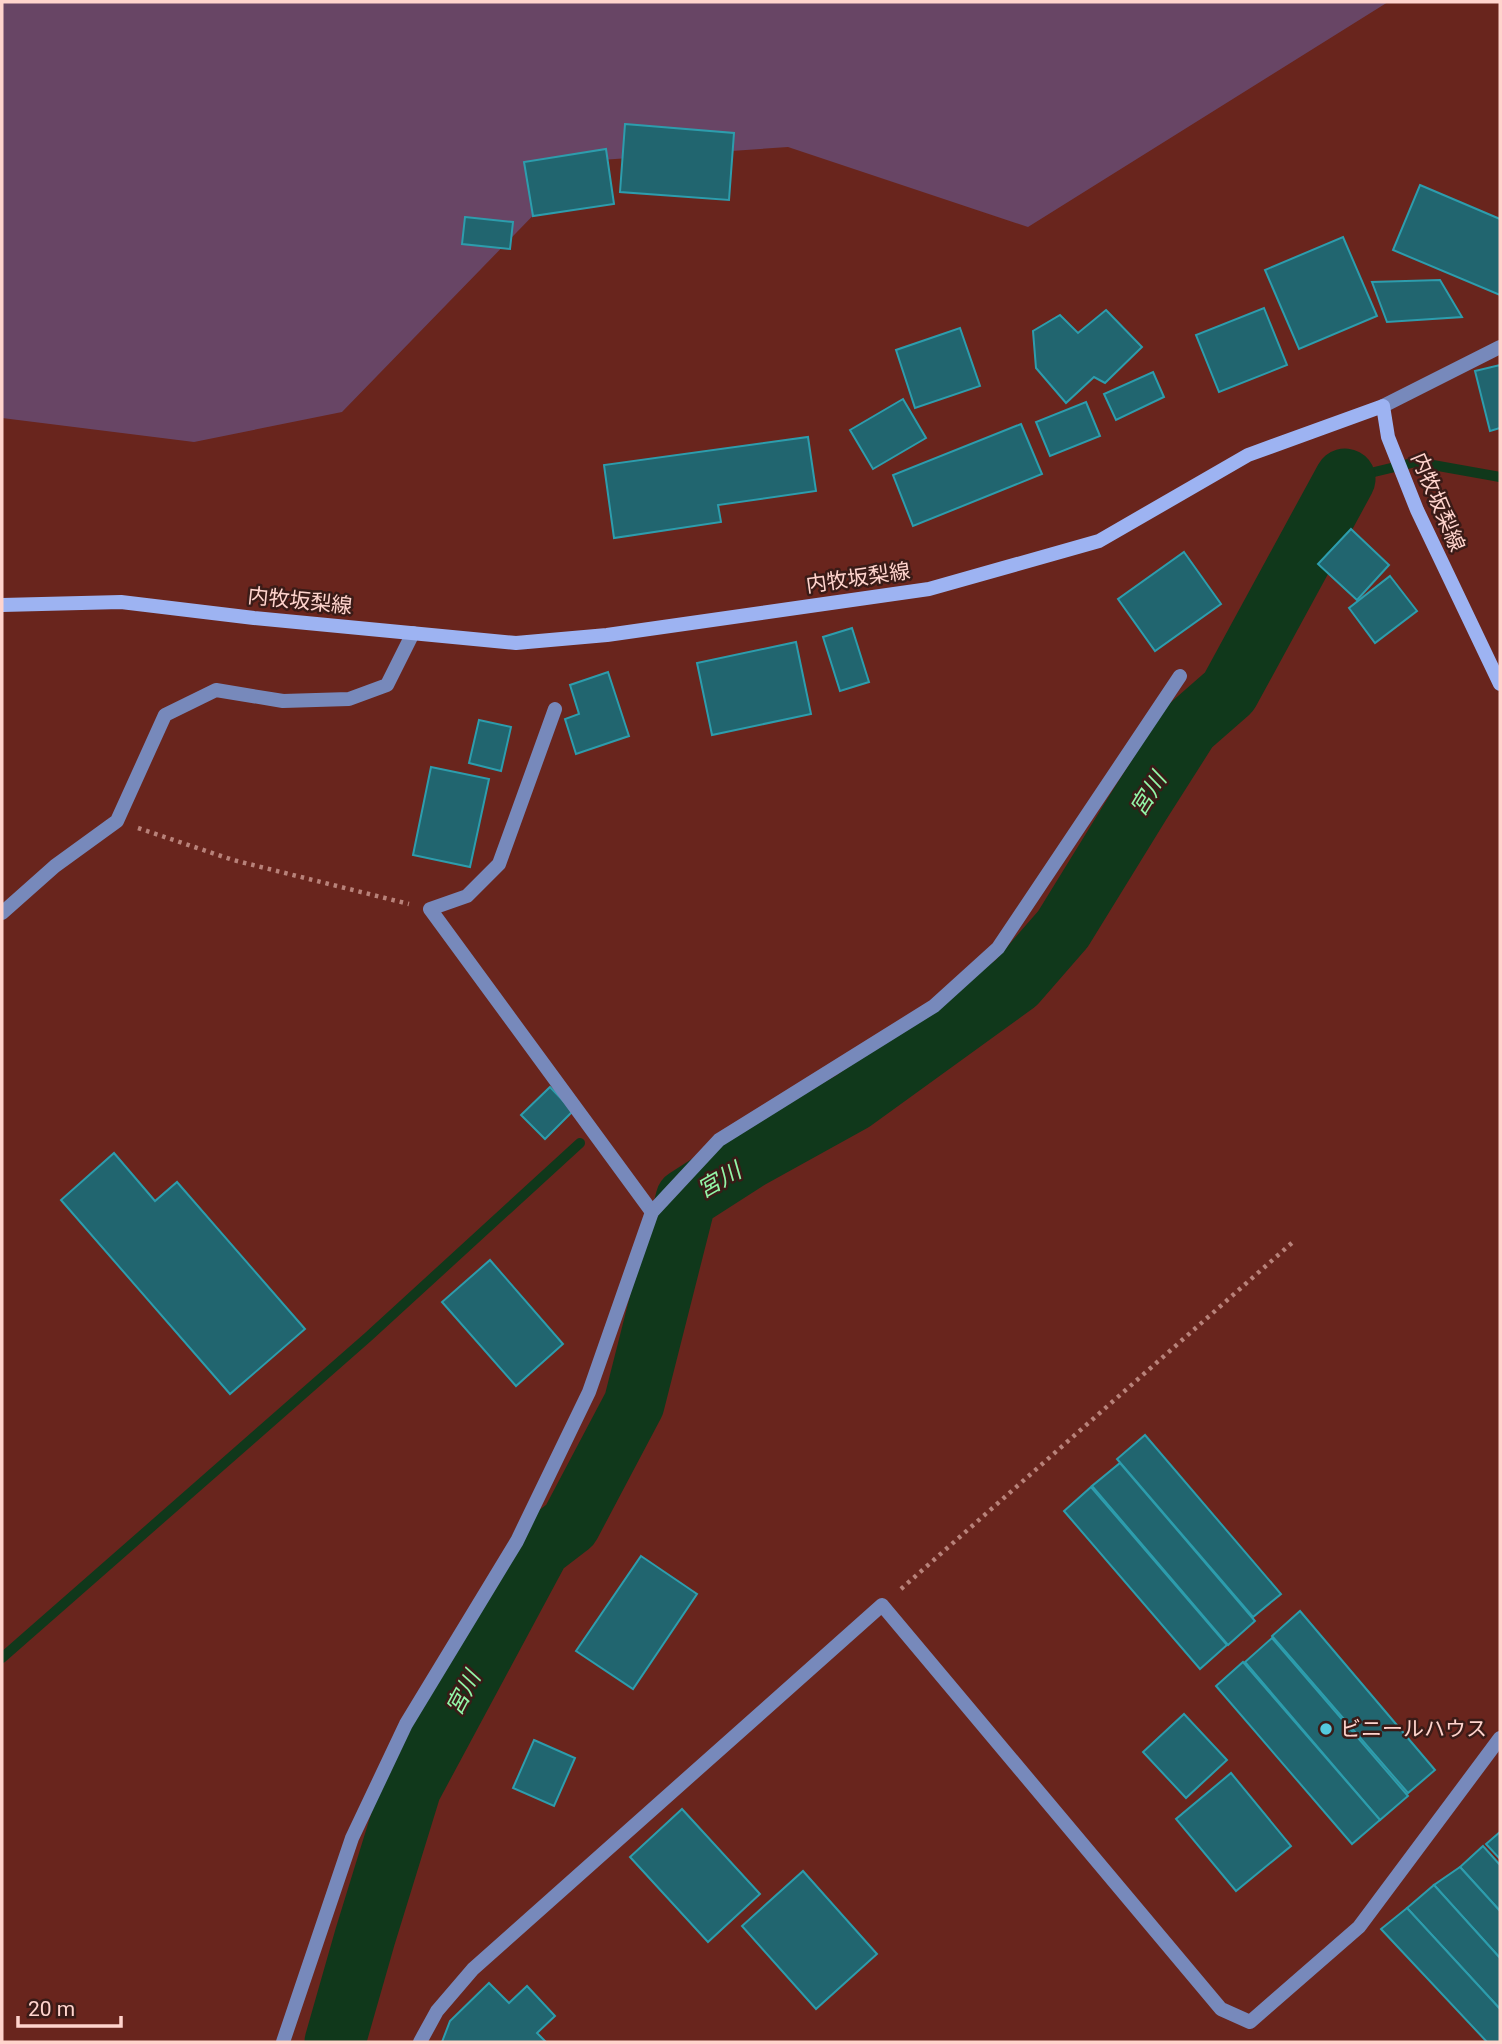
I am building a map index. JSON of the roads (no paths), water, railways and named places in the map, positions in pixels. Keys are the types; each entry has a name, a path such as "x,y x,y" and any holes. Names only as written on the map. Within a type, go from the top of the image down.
{"main road":[{"name":"内牧坂梨線","path":"2,604 121,602 254,618 516,643 594,636 929,589 1099,541 1248,455 1383,406 1388,437 1417,510 1500,684"}],"street":[{"path":"1383,406 1500,347"},
{"path":"2,913 55,866 117,821 165,715 216,690 284,701 349,699 387,685 413,633"},
{"path":"283,2042 352,1838 406,1724 517,1541 583,1405 652,1212 719,1140 934,1006 998,948 1180,676"},
{"path":"555,709 499,864 467,897 430,909 652,1212"},
{"path":"420,2042 437,2011 473,1969 882,1605 1221,2009 1250,2022 1359,1927 1500,1738"}],"waterway":[{"path":"1345,479 1416,462 1500,477"},
{"name":"宮川","path":"335,2042 411,1788 540,1548 570,1525 634,1404 686,1199 750,1158 853,1101 1016,983 1063,929 1189,727 1229,692 1345,479"},
{"path":"2,1658 368,1337 580,1143"}],"place":[{"name":"ビニールハウス","path":"1326,1729"}]}
